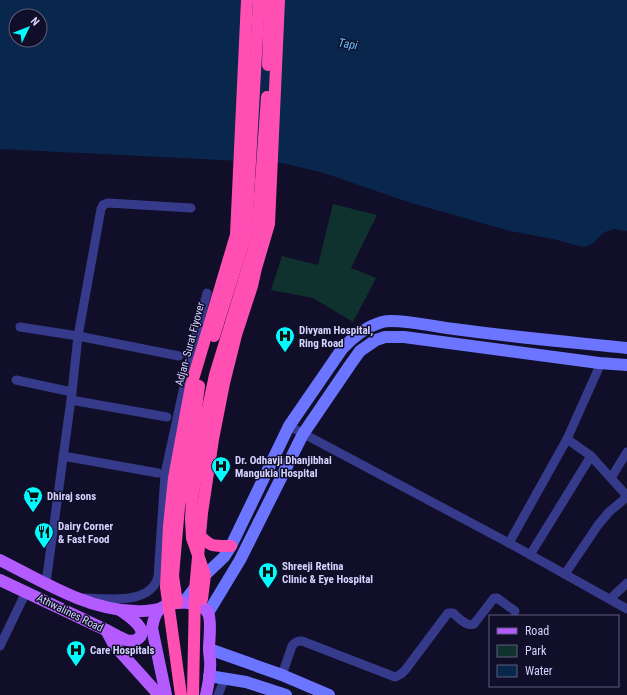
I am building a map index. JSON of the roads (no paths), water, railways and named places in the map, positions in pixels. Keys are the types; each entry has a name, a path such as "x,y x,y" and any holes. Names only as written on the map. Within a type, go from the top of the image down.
{"highway":[{"name":"Adjan- Surat Flyover","path":"181,695 166,587 169,526 174,478 191,386 236,235 247,0"},
{"path":"180,602 173,576 180,507 199,385 246,234 259,0"},
{"path":"205,609 205,575 192,538 192,499 205,422 215,375 255,246 267,94 270,0"},
{"path":"193,695 195,590 202,513 226,376 269,224 279,0"},
{"path":"191,519 194,530 206,542 213,546 231,546"}],"main road":[{"name":"Athwalines Road","path":"0,560 76,597 102,607 137,612 160,609 180,602"},
{"name":"Athwalines Road","path":"0,580 106,630 114,645 159,695"},
{"path":"180,602 205,609 210,633 210,668 206,695"},
{"path":"160,609 156,615 152,628 166,695"},
{"path":"106,630 127,640 134,640 141,634 141,630 133,620 120,610"}],"street":[{"path":"46,583 78,336 103,205 108,203 192,208"},
{"path":"76,597 126,599 140,596 151,590 156,583 158,577 165,474 193,345 207,293"},
{"path":"180,602 224,556 231,546 289,426 342,349 352,338 365,329 382,322 396,321 627,348"},
{"path":"20,328 78,336 179,356"},
{"path":"205,609 240,560 303,434 360,351 376,340 385,337 404,337 601,363 627,365"},
{"path":"509,544 567,439 601,363"},
{"path":"16,380 71,396 167,417"},
{"path":"289,426 530,555 627,609"},
{"path":"565,574 598,525 609,512 627,496 591,456 567,439"},
{"path":"612,478 627,452"},
{"path":"63,456 158,473"},
{"path":"530,555 591,456"},
{"path":"610,599 627,584"},
{"path":"0,646 26,592"},
{"path":"282,675 292,646 294,643 302,641 395,677 406,669 448,614 453,613 466,624 474,624 494,598 497,598 515,611"},
{"path":"209,649 282,675 329,695"},
{"path":"209,676 246,682 286,695"},
{"path":"218,695 225,678"}],"water":[{"name":"Tapi","path":"0,0 627,0 627,231 614,229 605,232 592,244 585,247 574,245 558,240 510,231 408,202 324,173 282,163 0,149"}],"place":[{"name":"Divyam Hospital, Ring Road","path":"285,353"},
{"name":"Dr. Odhavji Dhanjibhai Mangukia Hospital","path":"221,483"},
{"name":"Dhiraj sons","path":"33,513"},
{"name":"Dairy Corner & Fast Food","path":"44,549"},
{"name":"Shreeji Retina Clinic & Eye Hospital","path":"268,589"},
{"name":"Care Hospitals","path":"76,667"}]}
